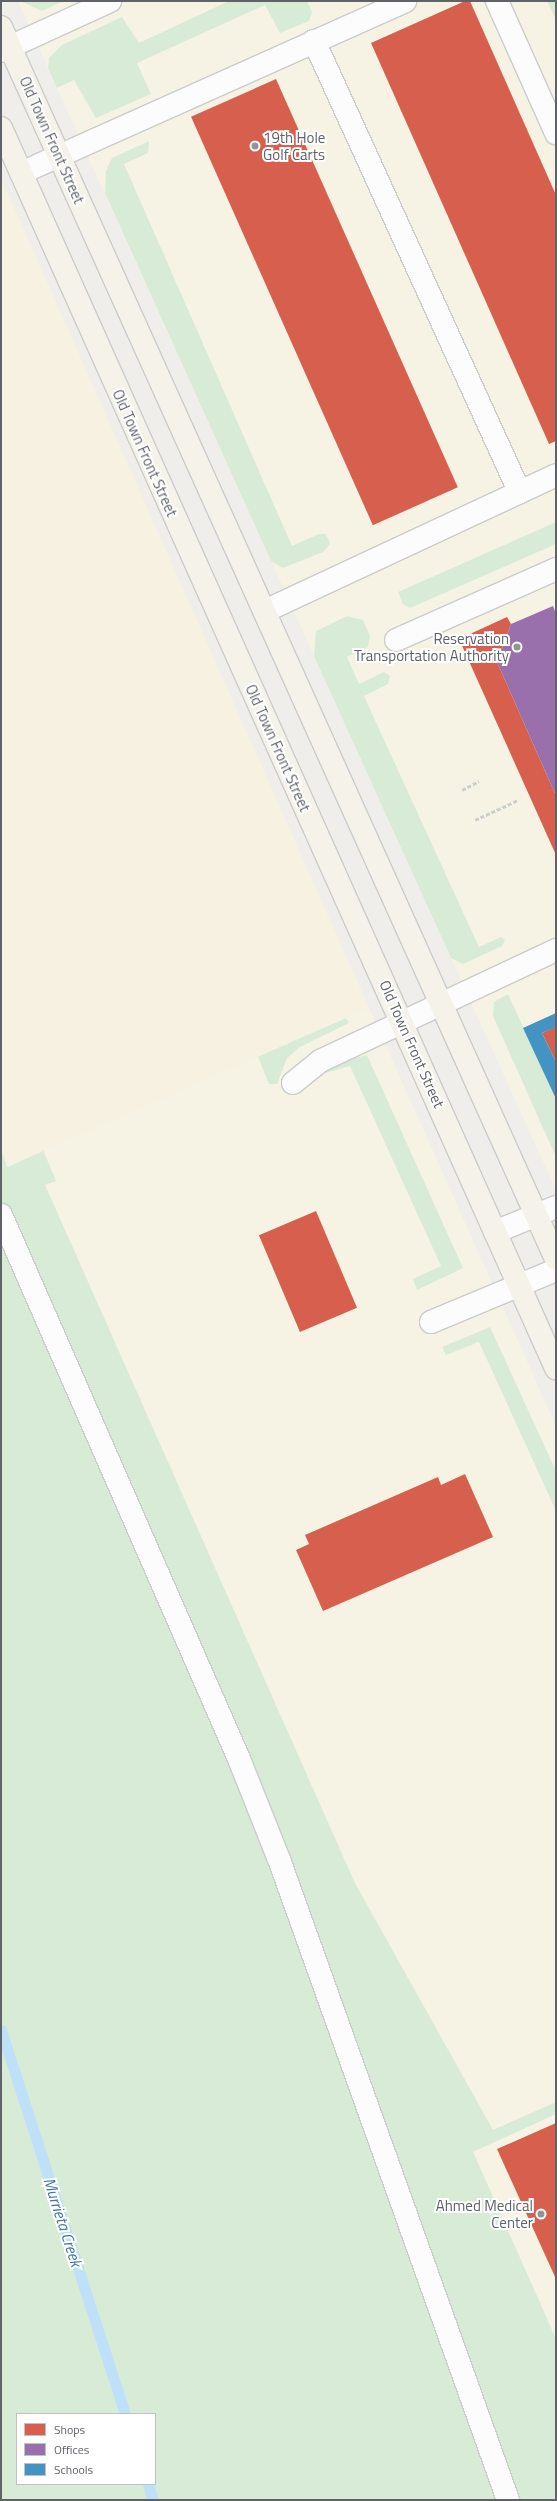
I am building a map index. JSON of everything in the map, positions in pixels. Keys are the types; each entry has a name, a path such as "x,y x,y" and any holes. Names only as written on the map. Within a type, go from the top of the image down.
{"main road":[{"name":"Old Town Front Street","path":"1,27 6,49 59,155 441,1003 546,1211 556,1259"},
{"name":"Old Town Front Street","path":"1,128 403,1022 556,1368"}],"lane":[{"path":"6,49 110,1"},
{"path":"21,173 405,1"},
{"path":"497,1 556,133"},
{"path":"314,41 520,492"},
{"path":"265,612 556,475"},
{"path":"396,640 556,569"},
{"path":"293,1083 320,1061 556,950"},
{"path":"496,1232 546,1211"},
{"path":"1,1215 240,1759 275,1847 508,2500"},
{"path":"431,1322 556,1270"}],"path":[{"path":"462,790 479,781"},
{"path":"475,820 518,800"}],"shaded area":[{"path":"18,1 556,1 556,1190 57,88"},
{"path":"369,1008 556,1426 556,2339 45,1185 56,1181 43,1150"}],"green space":[{"path":"20,1 64,1 42,11"},
{"path":"229,1 307,1 312,12 309,21 280,33 265,5 137,63 151,94 96,118 74,80 57,88 48,68 49,58 62,45 122,17 139,43"},
{"path":"547,1 556,1 556,20"},
{"path":"149,141 148,153 124,164 292,546 319,534 325,534 329,540 330,544 323,552 283,568 271,561 105,193 106,171 112,158"},
{"path":"556,522 556,544 410,608 403,604 398,592"},
{"path":"347,616 363,620 370,636 368,647 347,657 359,684 384,672 390,676 388,684 364,696 479,947 501,937 505,940 502,946 463,964 451,958 314,656 316,631"},
{"path":"508,994 556,1099 556,1157 493,1016 494,1002"},
{"path":"346,1018 349,1023 300,1047 287,1058 277,1084 269,1084 257,1054"},
{"path":"367,1055 463,1268 417,1290 413,1279 441,1266 350,1066 325,1073 334,1063"},
{"path":"1,1149 8,1167 43,1150 56,1181 45,1185 355,1883 493,2130 556,2102 556,2114 473,2152 556,2339 556,2500 1,2500"},
{"path":"490,1327 556,1471 556,1511 479,1342 446,1355 442,1347"}],"sand":[{"path":"1,178 369,1008 7,1167 1,1149"}],"building: Shops":[{"path":"465,1 470,1 556,195 556,441 549,444 371,43"},
{"path":"276,79 458,487 373,525 191,117"},
{"path":"507,617 511,624 497,662 556,796 556,855 459,639"},
{"path":"555,1027 556,1028 556,1062 542,1033"},
{"path":"316,1211 357,1308 300,1332 259,1235"},
{"path":"465,1474 493,1537 323,1611 296,1550 309,1544 305,1535 438,1477 441,1485"},
{"name":"Ahmed Medical Center","path":"556,2123 556,2279 497,2149"}],"building: Offices":[{"path":"553,606 556,614 556,796 497,662 511,624"}],"building: Schools":[{"path":"556,1013 556,1027 542,1033 556,1062 556,1099 523,1028"}],"waterway":[{"name":"Murrieta Creek","path":"1,2030 125,2413"},
{"name":"Murrieta Creek","path":"148,2485 153,2500"}],"place":[{"name":"19th Hole Golf Carts","path":"255,146"},
{"name":"Reservation Transportation Authority","path":"517,647"},
{"name":"Ahmed Medical Center","path":"541,2214"}]}
